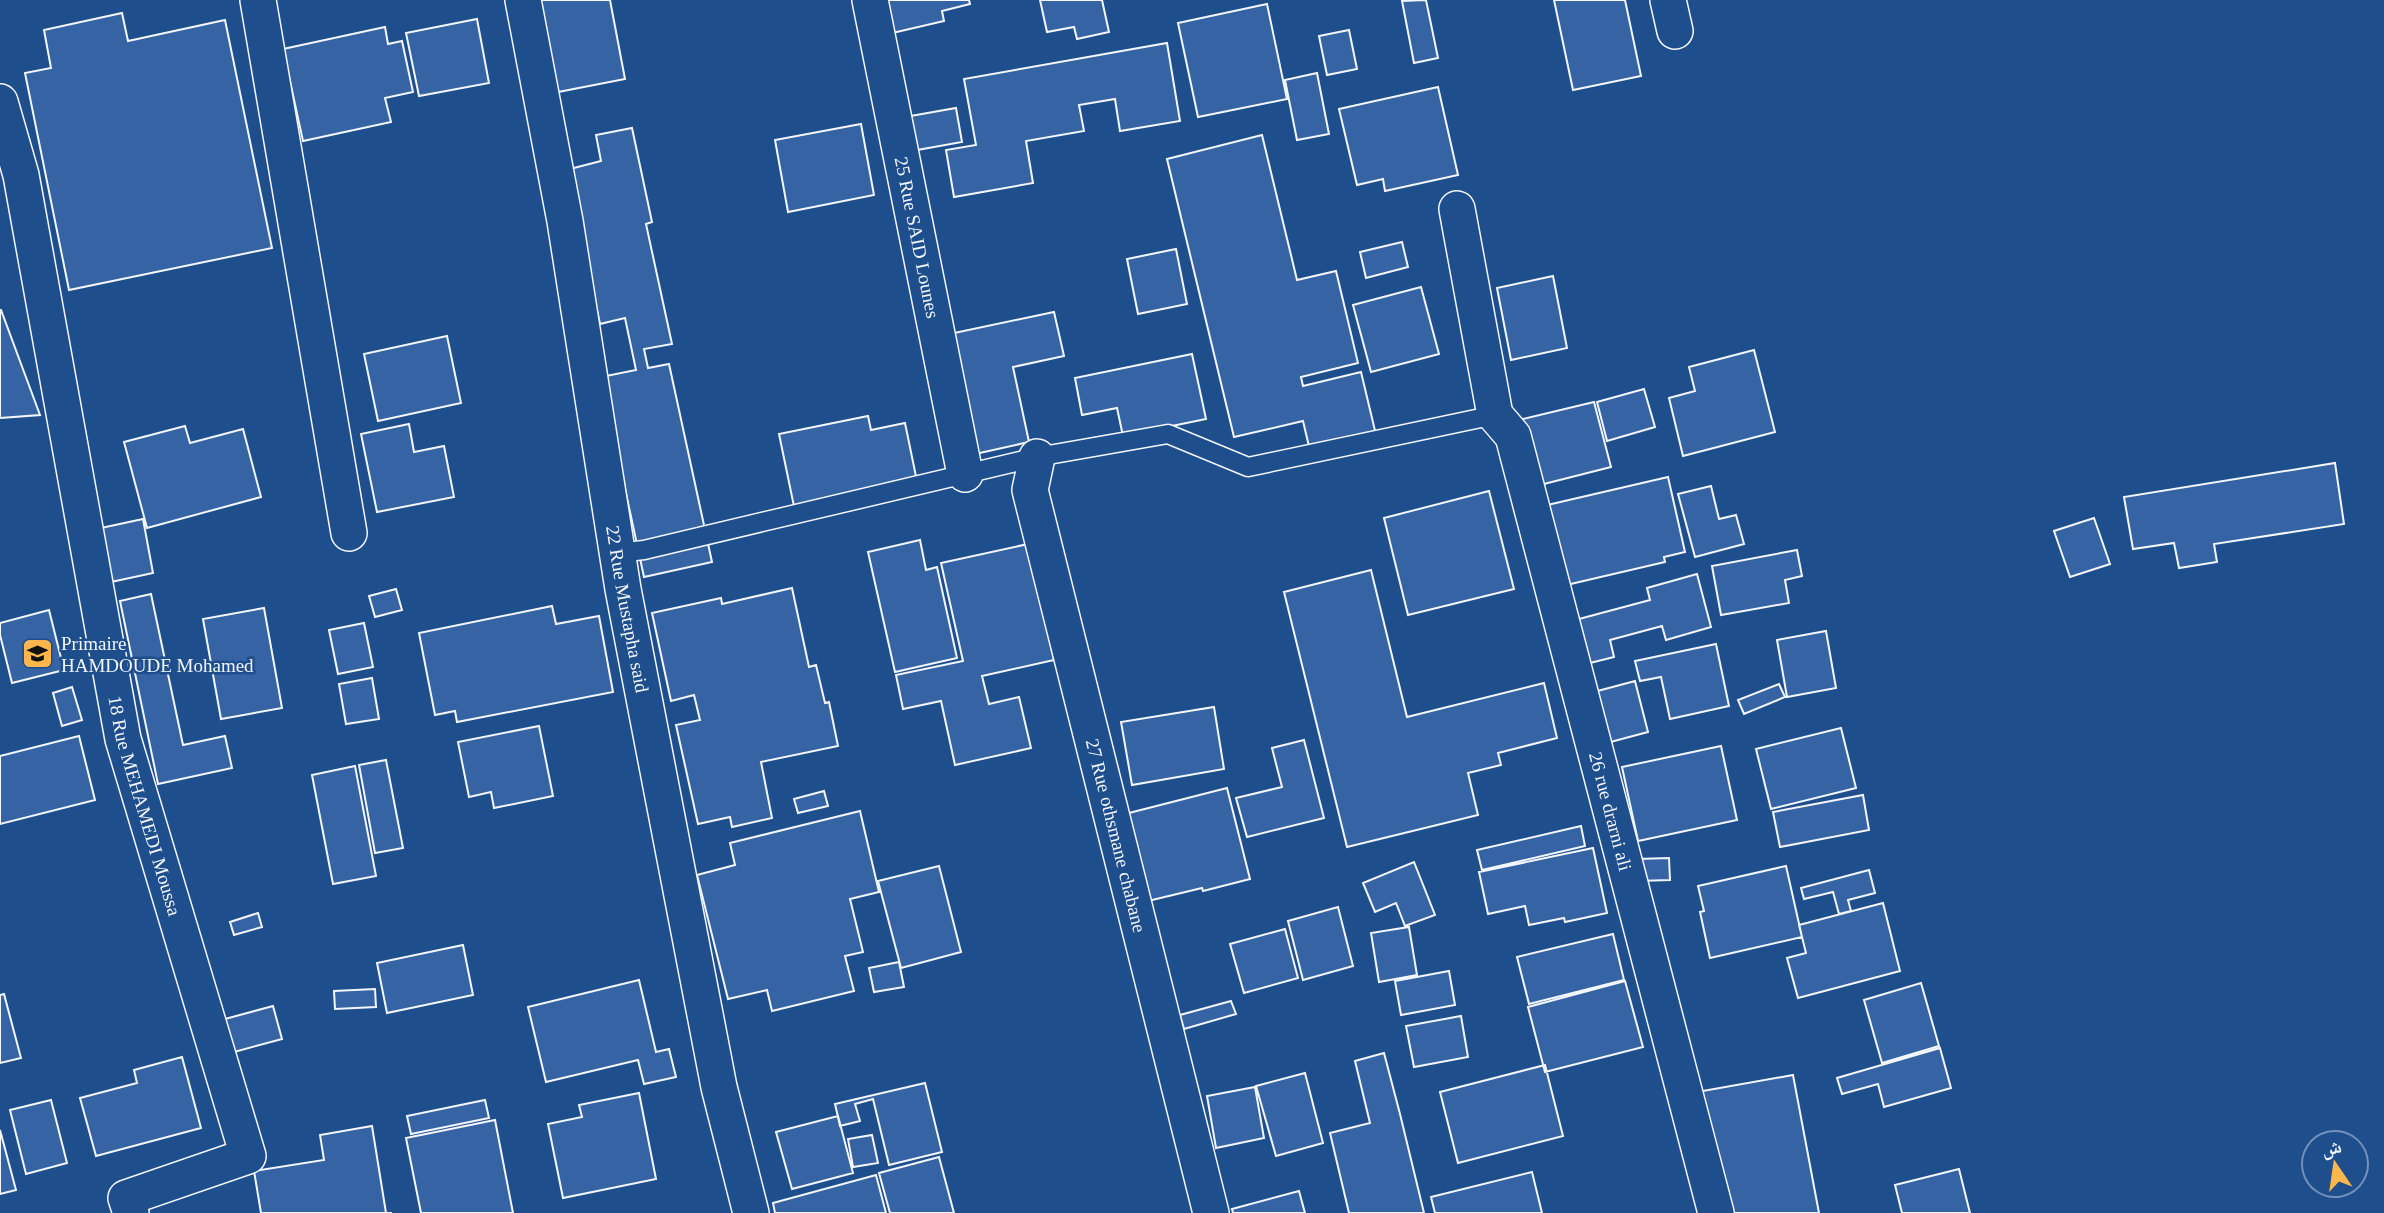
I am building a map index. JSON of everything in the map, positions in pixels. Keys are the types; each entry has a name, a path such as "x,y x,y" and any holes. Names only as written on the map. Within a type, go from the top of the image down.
{"street":[{"path":"258,0 349,533"},
{"name":"22 Rue Mustapha said","path":"523,0 565,221 617,553 719,1087 751,1213"},
{"name":"25 Rue SAID Lounes","path":"870,0 965,474"},
{"name":"18 Rue MEHAMEDI Moussa","path":"0,102 21,176 123,739 248,1156 126,1198 131,1213"},
{"path":"1457,209 1495,415"},
{"name":"26 rue drarni ali","path":"1495,415 1513,436 1716,1213"},
{"name":"27 Rue othsmane chabane","path":"1037,457 1030,490 1211,1213"}],"lane":[{"path":"617,553 644,550 1037,457 1168,434 1248,467 1495,415"}],"building":[{"path":"535,0 610,0 625,79 553,93"},
{"path":"880,0 969,0 970,4 942,11 944,21 888,34"},
{"path":"1040,0 1102,0 1109,32 1077,39 1074,27 1047,32"},
{"path":"1426,0 1438,58 1414,63 1402,1"},
{"path":"1554,0 1625,0 1641,76 1573,90"},
{"path":"1267,4 1287,99 1198,117 1178,23"},
{"path":"122,13 128,41 225,20 272,248 69,290 25,73 51,68 44,30"},
{"path":"477,19 489,83 419,96 406,33"},
{"path":"385,27 388,44 402,41 413,92 385,98 391,122 303,141 283,49"},
{"path":"1349,30 1357,69 1327,75 1319,36"},
{"path":"1167,43 1180,121 1120,131 1115,99 1079,105 1084,131 1026,141 1033,183 954,197 946,150 976,145 964,79"},
{"path":"1317,73 1329,134 1297,140 1285,80"},
{"path":"1438,87 1458,175 1385,191 1383,179 1357,185 1339,109"},
{"path":"956,108 962,142 906,152 899,118"},
{"path":"861,124 874,195 788,212 775,140"},
{"path":"632,128 652,222 646,224 672,344 644,349 648,368 669,364 712,562 644,577 601,377 636,370 625,318 600,324 566,170 601,161 596,135"},
{"path":"1262,135 1297,280 1336,271 1358,363 1301,377 1303,386 1361,372 1377,439 1311,455 1303,421 1234,437 1167,159"},
{"path":"1402,242 1408,267 1366,278 1360,252"},
{"path":"1176,249 1187,304 1138,314 1127,259"},
{"path":"1553,276 1567,348 1511,360 1497,288"},
{"path":"1421,287 1439,354 1371,372 1353,305"},
{"path":"1,310 40,415 0,418"},
{"path":"1054,312 1064,356 1013,367 1029,442 966,456 940,336"},
{"path":"447,336 461,403 378,421 364,354"},
{"path":"1754,350 1775,432 1683,456 1669,398 1695,391 1689,367"},
{"path":"1192,354 1206,419 1123,436 1117,408 1082,415 1075,378"},
{"path":"1644,389 1655,427 1607,441 1597,402"},
{"path":"1594,402 1611,467 1536,486 1519,420"},
{"path":"868,416 871,430 905,423 919,491 796,516 779,434"},
{"path":"409,424 414,452 444,446 454,497 377,512 361,434"},
{"path":"185,426 190,443 243,429 261,497 147,528 124,442"},
{"path":"2335,463 2344,524 2214,544 2217,562 2179,568 2174,543 2133,549 2124,497"},
{"path":"1668,477 1685,552 1664,557 1665,562 1562,586 1543,506"},
{"path":"1711,486 1719,519 1736,515 1744,544 1695,557 1678,494"},
{"path":"1489,491 1514,589 1408,615 1384,518"},
{"path":"2094,518 2110,564 2070,577 2054,531"},
{"path":"143,519 153,573 111,582 101,528"},
{"path":"920,540 926,570 937,567 957,658 895,672 868,552"},
{"path":"1028,544 1054,660 982,676 989,704 1019,697 1031,748 955,765 941,701 903,709 896,675 963,661 941,563"},
{"path":"1797,550 1802,576 1785,580 1789,603 1721,615 1712,566"},
{"path":"1371,570 1407,717 1544,683 1557,738 1498,753 1501,765 1468,773 1478,815 1347,847 1284,592"},
{"path":"1697,574 1711,627 1666,640 1662,626 1610,640 1614,657 1590,663 1579,619 1650,600 1647,588"},
{"path":"792,588 809,667 816,665 825,703 829,702 838,746 761,762 772,818 732,827 730,817 698,824 676,725 700,720 694,695 671,701 652,613 721,598 722,604"},
{"path":"396,589 402,610 375,617 369,596"},
{"path":"151,594 183,745 225,736 232,768 158,784 120,601"},
{"path":"552,606 556,624 599,616 613,692 457,722 455,711 435,715 419,633"},
{"path":"264,608 282,708 221,719 203,619"},
{"path":"49,610 64,670 12,683 0,635 0,623"},
{"path":"364,623 373,667 338,674 329,630"},
{"path":"1826,631 1836,688 1787,697 1777,640"},
{"path":"1716,644 1729,706 1670,719 1661,677 1640,681 1635,661"},
{"path":"372,678 379,719 346,724 339,684"},
{"path":"1635,681 1648,732 1603,744 1590,693"},
{"path":"1779,684 1785,697 1744,714 1738,700"},
{"path":"72,687 82,720 62,726 53,693"},
{"path":"1214,707 1224,769 1132,785 1121,722"},
{"path":"539,726 553,796 494,808 491,792 469,797 458,742"},
{"path":"1841,728 1856,788 1771,809 1756,749"},
{"path":"79,736 95,800 0,824 0,756"},
{"path":"1304,740 1324,818 1247,837 1236,798 1282,787 1272,748"},
{"path":"1721,746 1737,820 1638,841 1622,767"},
{"path":"386,760 403,848 375,853 359,765"},
{"path":"355,766 376,876 333,884 312,775"},
{"path":"1227,788 1250,879 1148,901 1125,814"},
{"path":"824,791 828,806 798,813 794,799"},
{"path":"1863,795 1869,830 1780,847 1773,812"},
{"path":"860,811 879,892 850,899 863,952 845,956 854,991 772,1011 767,990 728,999 697,875 735,865 730,843"},
{"path":"1581,826 1585,846 1482,870 1477,850"},
{"path":"1593,848 1607,913 1565,922 1564,918 1529,925 1525,906 1488,914 1479,872"},
{"path":"1669,858 1670,880 1638,881 1637,859"},
{"path":"1414,862 1435,915 1405,926 1396,903 1375,912 1363,883"},
{"path":"939,866 961,952 901,968 878,881"},
{"path":"1786,866 1802,937 1710,958 1700,912 1704,911 1698,886"},
{"path":"1869,870 1875,893 1848,900 1851,911 1839,914 1833,892 1804,899 1801,888"},
{"path":"1883,903 1900,971 1798,998 1787,958 1806,953 1799,925"},
{"path":"1338,907 1353,966 1303,980 1288,921"},
{"path":"258,913 262,927 234,935 230,922"},
{"path":"1409,927 1417,975 1379,982 1371,933"},
{"path":"1285,929 1298,978 1244,993 1230,944"},
{"path":"1613,934 1624,980 1529,1004 1517,957"},
{"path":"463,945 473,995 387,1013 377,963"},
{"path":"899,962 904,987 874,992 869,968"},
{"path":"1449,971 1455,1005 1401,1015 1395,981"},
{"path":"639,980 656,1052 669,1049 676,1077 644,1084 638,1060 546,1082 528,1007"},
{"path":"1625,981 1643,1047 1545,1072 1528,1007"},
{"path":"1921,983 1939,1046 1882,1063 1864,1000"},
{"path":"375,989 376,1007 335,1009 334,991"},
{"path":"4,994 21,1058 0,1063 0,995"},
{"path":"1231,1001 1236,1014 1184,1029 1180,1015"},
{"path":"273,1006 282,1039 234,1052 225,1019"},
{"path":"1461,1016 1468,1057 1414,1067 1406,1026"},
{"path":"1940,1048 1951,1088 1884,1107 1878,1084 1842,1094 1837,1078"},
{"path":"1384,1053 1424,1213 1349,1213 1330,1133 1370,1123 1355,1061"},
{"path":"182,1057 201,1128 96,1156 80,1098 137,1083 134,1070"},
{"path":"1545,1065 1563,1136 1458,1163 1440,1092"},
{"path":"1305,1073 1323,1143 1276,1156 1256,1086"},
{"path":"1793,1075 1819,1213 1724,1213 1697,1092"},
{"path":"925,1083 942,1152 889,1165 873,1099 855,1104 860,1121 840,1126 835,1104"},
{"path":"1255,1087 1264,1138 1216,1148 1207,1096"},
{"path":"639,1093 656,1179 563,1198 548,1124 582,1117 579,1105"},
{"path":"51,1100 67,1163 26,1174 10,1110"},
{"path":"485,1100 489,1118 411,1134 407,1116"},
{"path":"838,1116 853,1173 792,1189 776,1132"},
{"path":"495,1120 513,1213 421,1213 406,1138"},
{"path":"372,1126 386,1213 261,1213 254,1171 324,1160 320,1135"},
{"path":"0,1130 16,1190 0,1194"},
{"path":"872,1135 878,1163 853,1167 848,1139"},
{"path":"939,1157 954,1213 890,1213 879,1173"},
{"path":"1959,1169 1970,1213 1902,1213 1895,1185"},
{"path":"1532,1172 1542,1213 1435,1213 1431,1197"},
{"path":"876,1175 886,1213 775,1213 773,1203"},
{"path":"1299,1191 1305,1213 1233,1213 1232,1209"}],"place":[{"name":"Primaire HAMDOUDE Mohamed","path":"38,654"}]}
